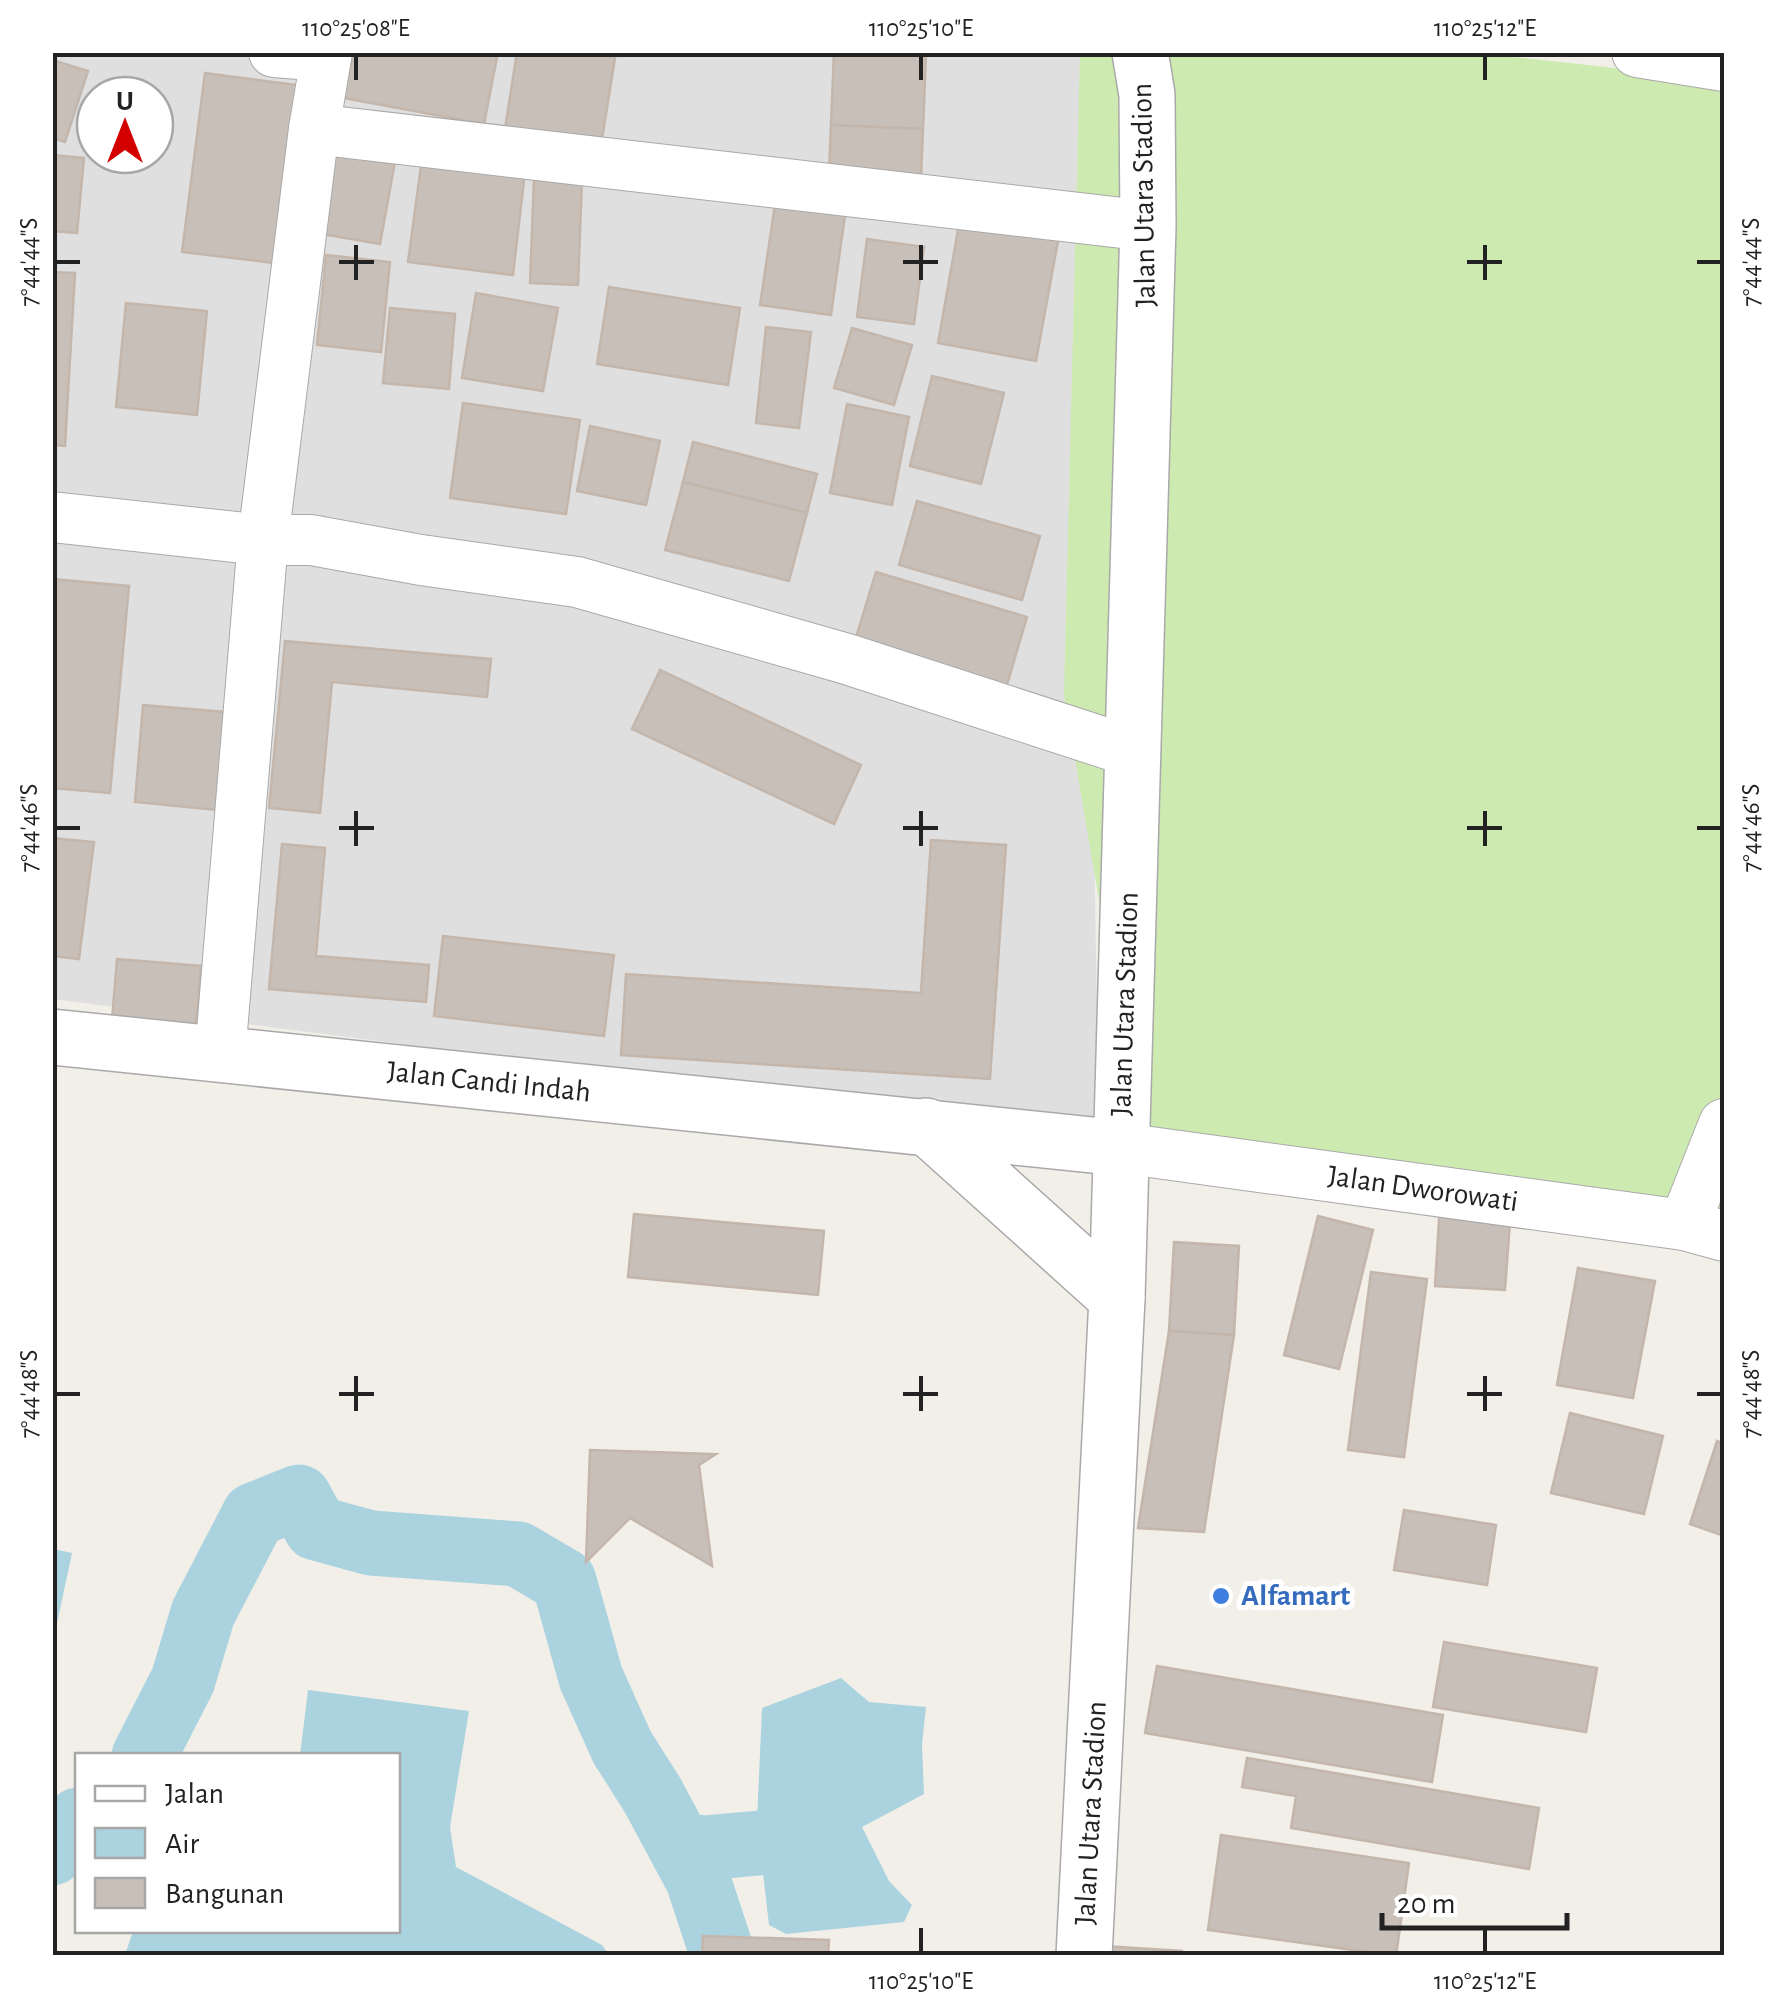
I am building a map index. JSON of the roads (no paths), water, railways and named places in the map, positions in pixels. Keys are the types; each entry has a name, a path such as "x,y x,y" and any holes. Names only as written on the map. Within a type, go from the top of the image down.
{"street":[{"path":"220,1055 263,540 327,54 274,52"},
{"name":"Jalan Utara Stadion","path":"1084,1956 1117,1298 1148,226 1147,95 1140,52"},
{"path":"1637,52 1724,66"},
{"path":"314,130 1148,226"},
{"path":"52,517 263,540 311,540 577,582 847,659 1132,752"},
{"name":"Jalan Candi Indah","path":"52,1036 1121,1148"},
{"path":"1704,1231 1724,1124"},
{"path":"926,1126 1117,1298"},
{"name":"Jalan Dworowati","path":"1121,1148 1704,1231"}],"water":[{"path":"52,1549 72,1553 53,1642"},
{"path":"841,1678 869,1702 926,1707 922,1745 924,1794 862,1827 889,1881 912,1905 904,1922 786,1934 769,1925 757,1821 762,1708"},
{"path":"308,1690 469,1711 450,1827 456,1867 602,1945 609,1955 125,1955 132,1933 400,1933 400,1753 300,1753"}],"waterway":[{"path":"146,1753 183,1680 203,1613 254,1515 299,1497 316,1528 371,1543 518,1554 564,1581 591,1678 622,1747 698,1880 723,1956"},
{"path":"52,1853 75,1824"},
{"path":"680,1845 704,1848 759,1843"}],"place":[{"name":"Alfamart","path":"1221,1596"}]}
